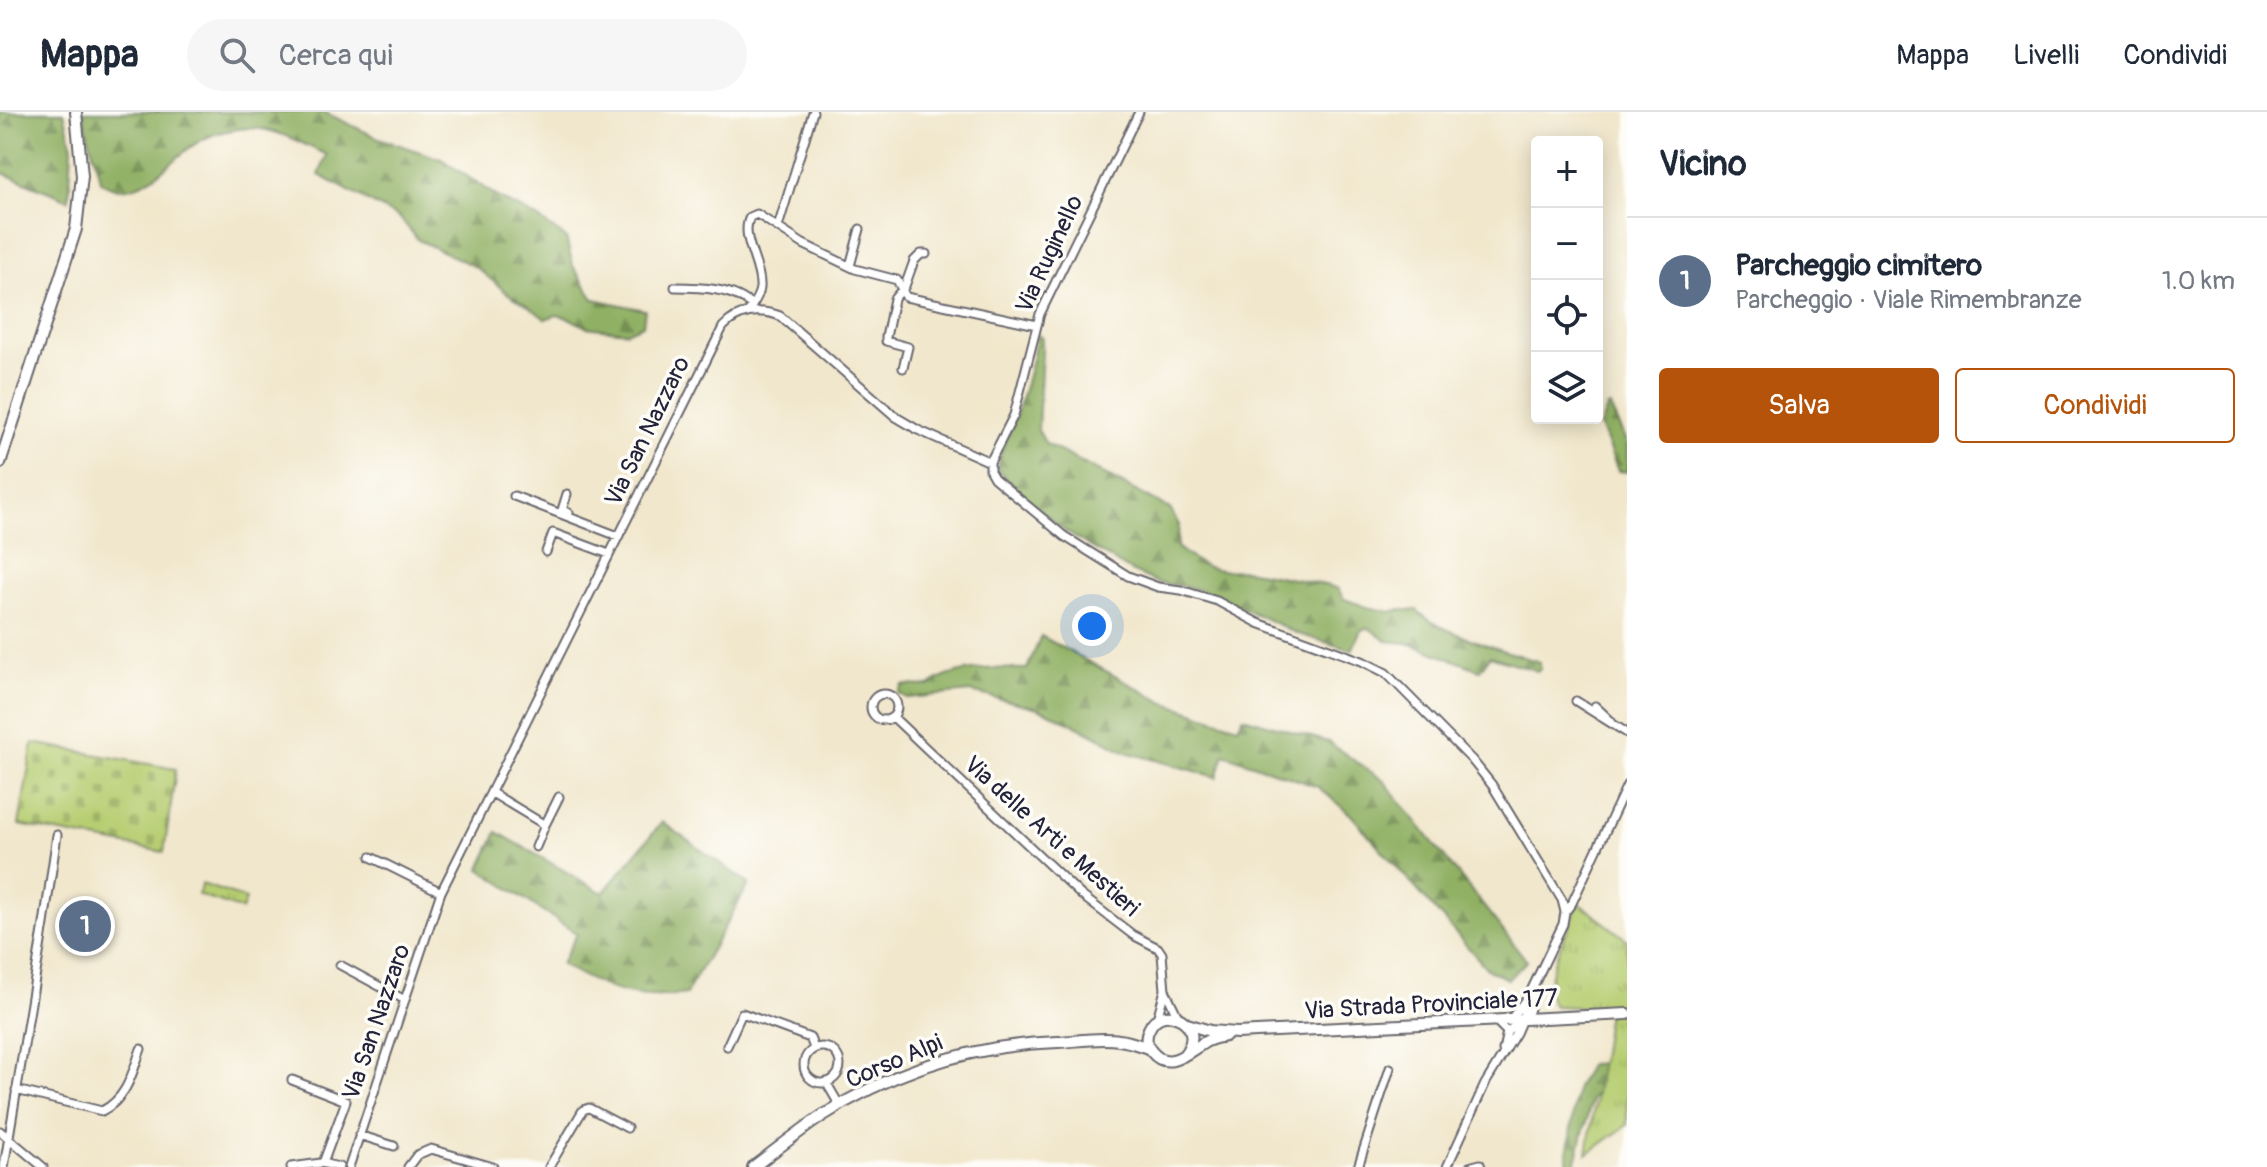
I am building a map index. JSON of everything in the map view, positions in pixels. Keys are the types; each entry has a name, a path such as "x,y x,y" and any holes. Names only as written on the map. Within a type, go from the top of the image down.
{"main road":[{"path":"0,463 75,234 82,176 76,112"},
{"name":"Via Strada Provinciale 177","path":"1157,1019 1168,1015 1210,1031 1237,1033 1627,1014"},
{"path":"1157,1019 1148,1029 1146,1039 1148,1048 1164,1061 1174,1061 1183,1056 1191,1045 1192,1037 1182,1020"},
{"name":"Corso Alpi","path":"1118,1040 1148,1029"},
{"name":"Via Strada Provinciale 177","path":"1183,1056 1209,1040 1237,1033"},
{"name":"Corso Alpi","path":"753,1167 840,1106 897,1075 950,1057 1023,1044 1118,1040 1148,1048"}],"street":[{"path":"778,227 813,112"},
{"name":"Via Ruginello","path":"990,462 1014,415 1037,325 1047,299 1139,112"},
{"path":"750,309 759,292 760,278 746,228 747,222 757,214 803,244 852,268 897,280 906,297 911,299 1037,325"},
{"path":"852,268 860,229"},
{"path":"903,368 908,347 886,341 886,337 894,299 902,290 914,261 921,254 926,254"},
{"path":"675,287 727,293 744,298 750,309 780,316 896,417 990,462 994,478 1064,536 1128,576 1158,587 1217,601 1258,623 1381,669 1472,760 1492,785 1562,900 1565,912 1563,924 1516,1033 1485,1084 1447,1167"},
{"name":"Via San Nazzaro","path":"349,1167 441,892 716,336 730,320 750,309"},
{"path":"567,494 562,510 619,534"},
{"path":"514,496 619,534"},
{"path":"546,552 553,533 609,554"},
{"path":"1576,701 1627,733"},
{"path":"1595,706 1612,724"},
{"name":"Via delle Arti e Mestieri","path":"893,717 1081,895 1133,935 1158,948 1162,954 1165,990 1157,1019"},
{"path":"1565,912 1570,908 1627,785"},
{"path":"492,793 545,825"},
{"path":"536,847 559,797"},
{"path":"4,1167 57,835"},
{"path":"371,857 441,892"},
{"path":"340,965 405,1000"},
{"name":"Via delle Arti e Mestieri","path":"1165,990 1182,1020"},
{"path":"1531,996 1538,1010 1551,1018"},
{"path":"1507,1032 1496,1021 1513,1016 1531,996"},
{"path":"727,1046 742,1013 810,1038 814,1048"},
{"path":"1516,1033 1526,1026 1551,1018"},
{"path":"1502,1057 1507,1032 1522,1019"},
{"path":"827,1047 837,1055 839,1068 826,1082 814,1080 805,1071 805,1058 814,1048 827,1047"},
{"path":"16,1090 102,1111 125,1093 141,1049"},
{"path":"1358,1167 1390,1068"},
{"path":"292,1080 346,1101 323,1163"},
{"path":"826,1082 840,1106"},
{"path":"549,1167 583,1110 589,1108 627,1128"},
{"path":"0,1131 43,1167"},
{"path":"359,1135 394,1146"},
{"path":"408,1167 417,1155 431,1149 493,1167"},
{"path":"291,1167 323,1163 339,1167"},
{"path":"1469,1167 1480,1164 1481,1167"}],"green space":[{"path":"0,112 64,112 72,147 69,200 0,172"},
{"path":"82,112 324,112 376,137 441,159 501,199 536,217 566,238 573,266 594,299 645,310 643,325 626,332 586,327 557,315 545,319 476,267 418,240 400,218 319,175 327,155 270,131 251,128 213,135 197,143 144,183 114,188 101,182"},
{"path":"1037,335 1042,337 1038,430 1046,444 1170,509 1179,525 1177,547 1194,560 1216,569 1246,570 1330,586 1338,589 1344,599 1367,607 1391,612 1417,610 1439,626 1540,662 1540,669 1537,671 1490,656 1480,670 1408,643 1386,641 1369,628 1361,630 1352,650 1298,634 1211,593 1159,583 1131,571 1066,532 1010,484 997,468 1014,422"},
{"path":"1610,407 1627,444 1627,472 1618,471 1600,426"},
{"path":"1041,636 1163,702 1238,727 1243,717 1328,742 1384,781 1527,961 1508,979 1488,970 1351,815 1318,787 1224,754 1217,777 1126,752 1038,708 971,692 907,698 898,693 903,685 929,686 939,679 963,672 1027,669"},
{"path":"33,743 176,769 164,852 19,825"},
{"path":"662,822 749,884 686,994 635,995 606,987 561,964 577,934 480,869 497,832 603,893"},
{"path":"202,884 246,899 242,910 198,895"},
{"path":"1579,903 1627,940 1627,1125 1587,1154 1608,1012 1602,1008 1554,1006 1547,993 1554,961"},
{"path":"1608,1063 1607,1083 1592,1098 1576,1167 1568,1167 1577,1087 1590,1064"}],"place":[{"name":"Parcheggio cimitero","path":"85,926"}]}
